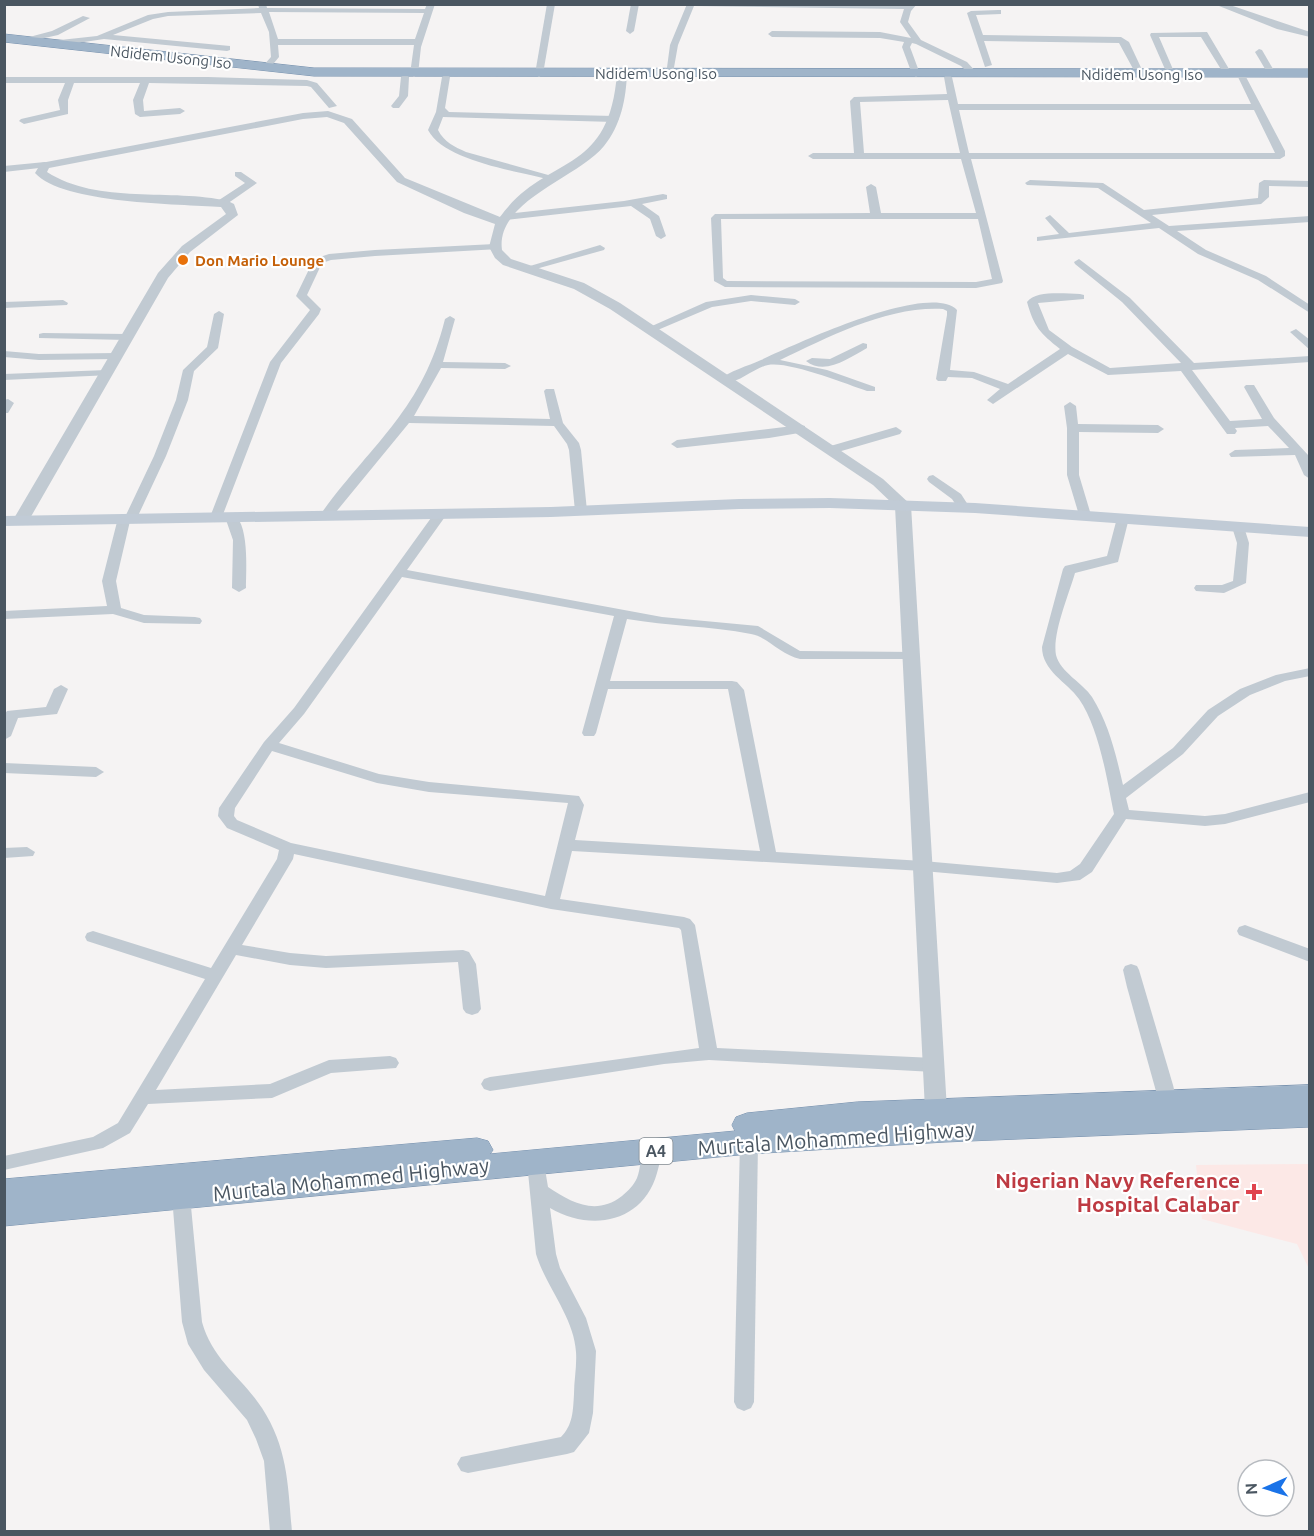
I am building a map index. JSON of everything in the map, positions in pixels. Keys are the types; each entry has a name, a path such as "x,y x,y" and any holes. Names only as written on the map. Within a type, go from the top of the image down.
{"highway":[{"name":"Ndidem Usong Iso","path":"4,38 322,72 446,77 669,73 1310,75"},
{"name":"Ndidem Usong Iso","path":"4,44 336,76 539,74 1242,77 1310,75"},
{"name":"Murtala Mohammed Highway","path":"4,1192 857,1114 1310,1096"},
{"name":"Murtala Mohammed Highway","path":"4,1213 181,1196 538,1176 650,1163 749,1142 945,1130 1310,1115"}],"main road":[{"path":"13,520 581,511 739,504 903,505 1085,515 1310,532"}],"street":[{"path":"539,74 551,4"},
{"path":"630,31 635,4"},
{"path":"669,73 674,45 692,4 912,6 904,22 913,41"},
{"path":"1218,4 1310,35"},
{"path":"1228,9 1238,4"},
{"path":"264,7 275,42 275,57 266,67"},
{"path":"102,36 160,15 264,7 429,8 403,96 396,106"},
{"path":"988,65 971,13 998,12"},
{"path":"22,40 55,33 86,18"},
{"path":"772,34 880,35 913,41 964,64 974,74"},
{"path":"1171,74 1154,35 1206,36 1225,69"},
{"path":"51,44 102,36 227,48"},
{"path":"980,38 1121,40 1125,42 1140,74"},
{"path":"913,41 906,47 916,74"},
{"path":"275,42 418,42"},
{"path":"1259,52 1272,74"},
{"path":"622,75 614,119 597,148 515,206 503,219 495,247 502,260 591,292 801,429 878,482 903,505 936,1110"},
{"path":"446,77 441,112 433,130 437,140 450,148 474,157 554,178"},
{"path":"948,77 965,156 982,216 998,281 993,284 725,284 718,279 716,218 719,216 982,216"},
{"path":"813,156 1280,156 1280,151 1242,77"},
{"path":"4,80 307,82 315,85 332,106"},
{"path":"24,121 64,112 63,100 70,80"},
{"path":"145,80 138,100 140,114 180,111"},
{"path":"859,156 855,101 857,99 1258,107"},
{"path":"441,112 454,115 614,119"},
{"path":"7,170 45,165 292,118 328,114 348,121 401,180 468,210 503,219 634,203 663,197"},
{"path":"13,520 107,373 163,276 186,249 232,215 230,207 220,204 113,194 64,185 45,178 41,173 45,165"},
{"path":"220,204 252,183 238,174"},
{"path":"1030,183 1100,185 1209,256 1268,281 1309,309"},
{"path":"1142,213 1260,201 1264,197 1264,183 1310,184"},
{"path":"871,187 876,216"},
{"path":"634,203 655,218 661,236"},
{"path":"1050,218 1067,236"},
{"path":"1041,239 1163,227 1310,219"},
{"path":"239,588 241,559 239,540 224,517 276,362 316,309 301,296 318,261 329,257 375,253 495,247"},
{"path":"525,269 600,248"},
{"path":"1079,262 1126,300 1187,366 1229,428 1271,422"},
{"path":"1080,297 1041,298 1032,302 1038,321 1045,332 1068,349 1108,372 1310,358"},
{"path":"649,330 710,304 751,298 795,302"},
{"path":"4,305 63,303"},
{"path":"725,381 772,362 859,321 901,309 942,306 952,310 954,316 943,376 974,375 1008,388"},
{"path":"115,610 109,581 128,518 160,456 182,399 189,370 212,348 219,314"},
{"path":"326,515 407,418 444,346 450,319"},
{"path":"1296,332 1310,347"},
{"path":"43,336 127,337"},
{"path":"792,364 807,359 820,364 830,364 863,346"},
{"path":"993,400 1042,364 1068,349"},
{"path":"4,354 39,357 116,356"},
{"path":"772,362 792,364 871,389"},
{"path":"435,365 505,366"},
{"path":"4,377 107,373"},
{"path":"1250,387 1271,422 1302,455 1310,475"},
{"path":"550,392 556,423 568,435 575,450 581,511"},
{"path":"1070,406 1073,428 1073,475 1085,515"},
{"path":"407,418 556,423"},
{"path":"1073,428 1158,429"},
{"path":"676,444 726,438 762,437 801,429"},
{"path":"831,450 896,431"},
{"path":"1235,454 1298,451"},
{"path":"933,479 957,497 964,508"},
{"path":"441,514 299,711 269,745 227,808 226,816 232,824 287,847 551,903 684,923 689,929 709,1054"},
{"path":"565,845 923,866 1057,878 1074,876 1086,868 1122,814 1119,796 1094,716 1084,697 1054,664 1049,651 1070,569 1113,560 1123,518"},
{"path":"1201,588 1224,590 1239,583 1243,543 1238,527"},
{"path":"400,573 662,621 758,630 800,656 911,655"},
{"path":"4,615 115,610 126,617 139,620 195,621"},
{"path":"589,733 621,614"},
{"path":"1119,796 1178,751 1213,713 1245,692 1281,678 1310,672"},
{"path":"602,685 732,685 737,690 769,857"},
{"path":"4,736 12,714 52,711 61,689"},
{"path":"269,745 377,778 429,787 574,799 576,805 551,903"},
{"path":"4,768 96,771"},
{"path":"1122,814 1205,821 1225,819 1310,797"},
{"path":"4,1163 97,1143 124,1128 285,860 287,847"},
{"path":"4,853 27,852"},
{"path":"1245,931 1310,956"},
{"path":"93,938 216,976"},
{"path":"232,949 290,959 326,962 463,956 468,964 472,1009"},
{"path":"1131,970 1168,1102"},
{"path":"490,1084 664,1058 709,1054 934,1065"},
{"path":"142,1097 264,1092 299,1082 329,1067 390,1063"},
{"path":"744,1402 749,1142"},
{"path":"538,1176 557,1204 578,1213 611,1213 643,1186 650,1163"},
{"path":"468,1464 567,1445 579,1433 584,1413 586,1352 576,1318 548,1261 538,1176"},
{"path":"181,1196 192,1322 198,1344 211,1364 254,1414 267,1438 275,1461 281,1532"}],"shaded area":[{"name":"Nigerian Navy Reference Hospital Calabar","path":"1309,1164 1309,1269 1297,1244 1202,1219 1196,1165"}],"place":[{"name":"Don Mario Lounge","path":"183,260"},
{"name":"Nigerian Navy Reference Hospital Calabar","path":"1254,1192"}]}
